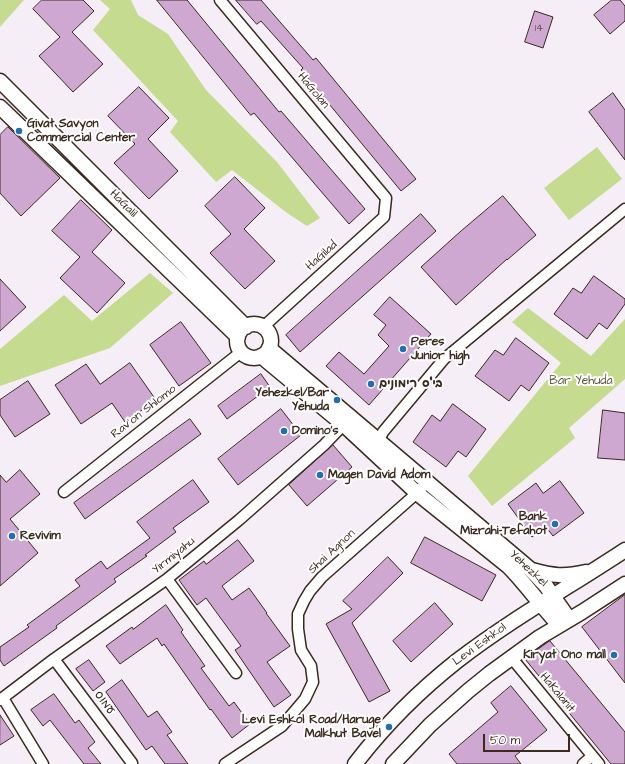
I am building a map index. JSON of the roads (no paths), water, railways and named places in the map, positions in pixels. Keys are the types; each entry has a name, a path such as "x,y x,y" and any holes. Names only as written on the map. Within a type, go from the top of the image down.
{"street":[{"name":"HaGolan","path":"220,0 386,198"},
{"name":"HaGalil","path":"0,81 242,332"},
{"name":"HaGalil","path":"0,107 242,332"},
{"name":"HaGilad","path":"263,327 384,217 386,198"},
{"path":"380,442 383,432 444,359 625,209"},
{"path":"254,325 263,327 269,334 270,339 265,352 256,358 245,356 238,347 237,342 242,332 254,325"},
{"name":"Rav'on Shlomo","path":"64,492 241,352"},
{"path":"265,352 347,421"},
{"name":"Yehezkel","path":"347,421 380,442 530,569 554,596 564,622"},
{"name":"Yehezkel","path":"347,421 417,493 508,566 521,579 541,604 564,622"},
{"name":"Yirmiyahu","path":"2,699 54,659 167,579 239,520 324,445 347,421"},
{"name":"Shai Agnon","path":"225,764 282,726 305,699 313,682 311,666 301,650 298,629 298,614 310,591 322,577 417,493 427,482"},
{"name":"Levi Eshkol","path":"355,764 396,716 436,678 473,649 625,550"},
{"path":"530,569 558,576 594,570"},
{"path":"167,579 236,673"},
{"path":"393,764 430,725 468,691 540,637 625,584"},
{"name":"עמוס","path":"54,659 132,763"},
{"name":"HaKalanit","path":"510,659 515,662 596,760"},
{"path":"2,699 43,764"},
{"path":"583,764 596,760"}],"place":[{"name":"Givat Savyon Commercial Center","path":"19,131"},
{"name":"Peres Junior high","path":"403,349"},
{"name":"בי\"ס רימונים","path":"371,384"},
{"name":"Yehezkel/Bar Yehuda","path":"337,400"},
{"name":"Domino's","path":"284,431"},
{"name":"Magen David Adom","path":"320,475"},
{"name":"Bank Mizrahi-Tefahot","path":"555,524"},
{"name":"Revivim","path":"12,536"},
{"name":"Kiryat Ono mall","path":"614,655"},
{"name":"Levi Eshkol Road/Haruge Malkhut Bavel","path":"389,727"}],"park label":[{"name":"Bar Yehuda","path":"581,381"}]}
